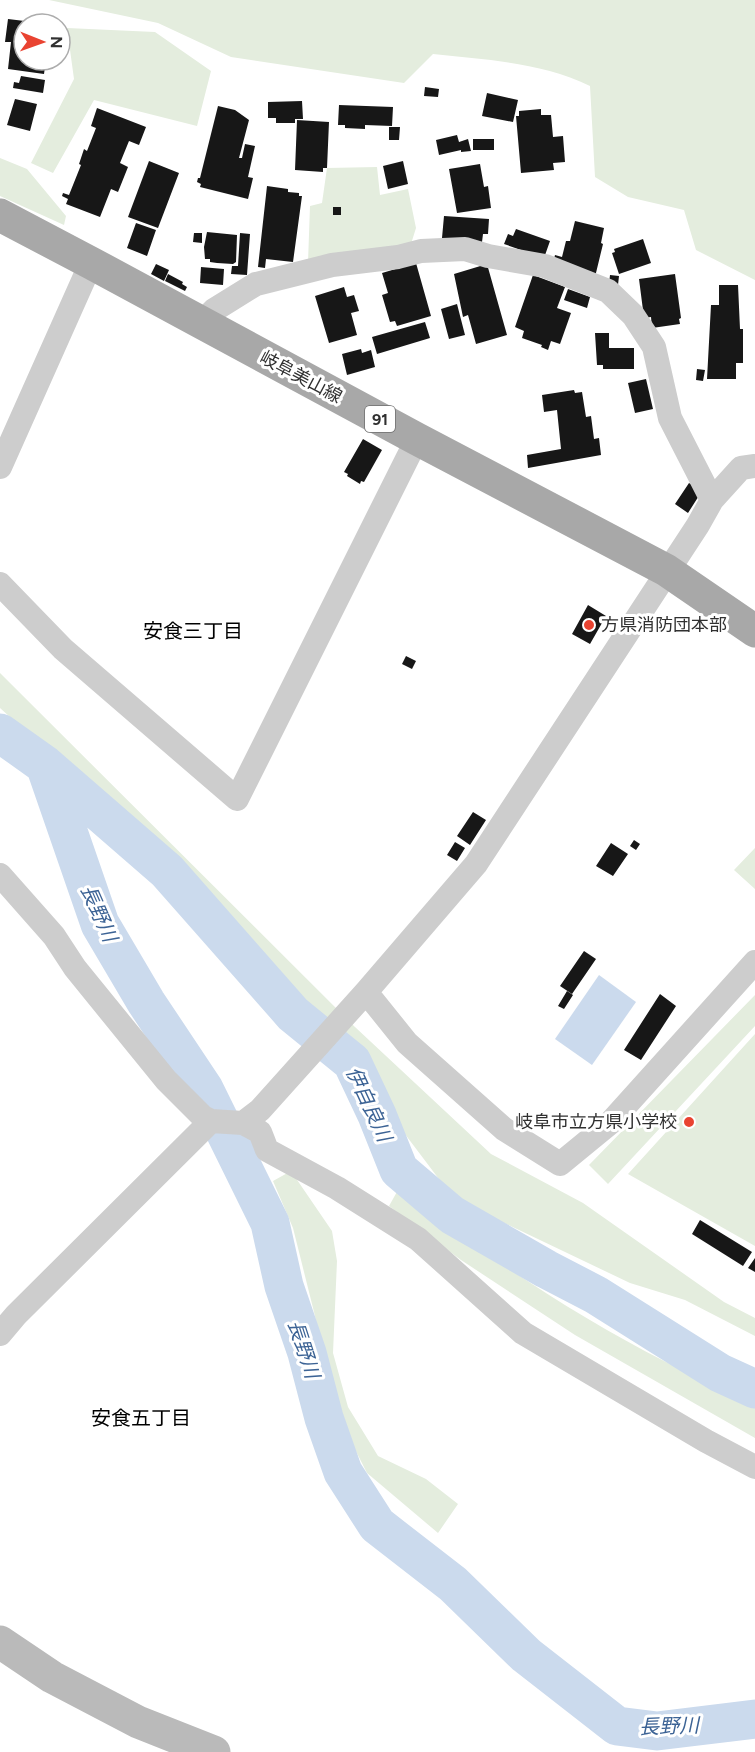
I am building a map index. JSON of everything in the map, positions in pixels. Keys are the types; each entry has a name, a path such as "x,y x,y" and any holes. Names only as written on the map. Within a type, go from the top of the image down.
{"main road":[{"name":"岐阜美山線","path":"0,216 91,262 417,439 666,570 755,631"}],"street":[{"path":"201,323 214,310 256,284 332,265 421,251 465,249 488,256 545,266 608,291 633,315 654,347 670,418 711,500"},
{"path":"0,467 91,262"},
{"path":"0,584 63,649 237,799 417,439"},
{"path":"0,875 54,936 75,968 166,1080 203,1117 211,1121 251,1117 362,996 476,864 666,570 698,525 711,500 741,468 755,466"},
{"path":"362,996 407,1043 504,1129 560,1164 610,1123 755,962"},
{"path":"251,1117 267,1150 337,1188 418,1239 523,1333 706,1441 755,1467"},
{"path":"0,1334 16,1315 211,1121"},
{"path":"0,1642 52,1677 138,1722 214,1752"}],"green space":[{"path":"49,0 755,0 755,280 696,250 684,210 628,197 595,177 590,86 571,78 513,63 433,54 404,83 231,57 158,23"},
{"path":"72,28 155,32 211,71 197,126 94,100 53,173 31,163 74,79"},
{"path":"0,158 27,169 66,216 64,225 0,196"},
{"path":"377,167 380,195 408,189 416,228 411,244 308,263 310,206 322,203 327,168"},
{"path":"0,673 355,1027 491,1154 583,1203 724,1302 755,1318 755,1336 685,1300 630,1283 454,1199 383,1105 370,1075 122,818 0,708"},
{"path":"755,848 755,889 734,870"},
{"path":"755,995 755,1026 608,1184 589,1165"},
{"path":"755,1034 755,1246 628,1174"},
{"path":"291,1171 332,1231 337,1261 333,1353 348,1407 378,1456 426,1479 458,1504 438,1533 367,1473 326,1392 315,1316 293,1228 273,1181"},
{"path":"398,1190 495,1260 630,1343 677,1367 755,1398 755,1438 575,1335 461,1260 389,1206"}],"water":[{"path":"599,975 636,1002 592,1065 555,1039"}],"building":[{"path":"8,19 12,19 12,70 8,69 11,42 5,42"},
{"path":"21,76 45,80 43,93 13,88 14,82 19,83"},
{"path":"425,87 439,89 438,97 424,96"},
{"path":"487,93 518,100 513,122 482,116"},
{"path":"15,99 37,104 30,131 7,125"},
{"path":"302,101 303,119 295,119 295,123 276,123 276,118 268,118 268,102"},
{"path":"339,105 393,107 392,126 365,125 365,129 345,128 345,125 338,125"},
{"path":"218,106 235,110 249,120 239,158 242,158 245,144 255,146 248,177 253,178 248,199 200,187 201,184 197,182 200,178"},
{"path":"97,108 146,127 139,145 129,141 120,163 128,167 118,192 111,189 100,217 66,204 68,199 62,196 63,193 69,195 81,165 79,164 84,149 87,151 96,128 91,126"},
{"path":"541,109 541,115 551,115 553,137 563,136 565,162 553,163 554,170 521,173 516,116 519,116 519,111"},
{"path":"297,120 329,122 327,168 323,168 323,172 295,170"},
{"path":"389,127 400,127 399,140 389,140"},
{"path":"457,135 459,142 468,139 471,151 461,152 461,150 439,155 436,140"},
{"path":"473,139 494,139 494,150 473,150"},
{"path":"149,161 179,173 158,228 128,217"},
{"path":"403,161 408,184 388,189 383,166"},
{"path":"480,164 484,187 488,186 491,208 457,213 449,169"},
{"path":"267,186 288,189 288,192 299,193 299,196 302,196 293,262 266,259 265,268 258,267"},
{"path":"333,207 341,207 341,215 333,215"},
{"path":"444,216 489,219 488,234 483,234 482,242 442,238"},
{"path":"575,221 604,228 601,243 603,244 595,277 553,263 555,255 562,257 566,241 570,241"},
{"path":"136,223 156,230 147,256 127,248"},
{"path":"516,229 550,241 544,258 504,244 508,234 513,236"},
{"path":"207,232 237,235 236,262 233,264 217,263 205,259 204,247"},
{"path":"194,233 202,233 202,243 193,242"},
{"path":"240,233 250,234 247,275 231,274 232,266 238,266"},
{"path":"643,239 651,263 619,274 612,253 615,252 614,249"},
{"path":"416,263 431,316 397,326 395,321 390,322 382,295 388,293 382,273"},
{"path":"156,264 169,270 164,281 151,274"},
{"path":"487,264 507,335 476,344 468,315 463,317 454,274"},
{"path":"201,267 224,269 223,285 200,283"},
{"path":"168,274 183,282 182,284 187,287 185,291 165,281"},
{"path":"675,274 680,324 652,328 651,317 644,318 639,279"},
{"path":"533,275 565,287 557,308 571,313 560,344 551,341 548,350 541,347 542,345 522,338 524,331 515,327"},
{"path":"610,275 619,276 618,285 609,284"},
{"path":"719,285 738,285 740,329 743,329 743,363 736,363 736,379 707,379 711,305 719,305"},
{"path":"344,287 347,297 354,295 359,311 351,313 357,335 329,343 315,296"},
{"path":"568,289 590,297 587,308 564,300"},
{"path":"457,304 465,335 449,339 441,309"},
{"path":"425,322 430,338 377,354 372,337"},
{"path":"595,333 609,333 609,348 634,348 634,369 603,369 603,365 597,365"},
{"path":"361,349 362,353 371,350 375,367 347,375 342,354"},
{"path":"697,369 705,370 703,381 696,380"},
{"path":"646,379 653,409 635,413 628,383"},
{"path":"574,390 575,393 582,392 586,417 591,416 594,439 599,438 601,455 528,468 527,455 561,449 557,410 544,412 542,395"},
{"path":"363,439 382,450 364,482 361,481 360,484 344,472"},
{"path":"689,483 702,491 688,513 675,504"},
{"name":"方県消防団本部","path":"588,605 606,616 590,644 572,634"},
{"path":"406,656 416,661 412,669 402,664"},
{"path":"473,812 486,820 470,845 457,836"},
{"path":"634,840 640,844 636,850 630,846"},
{"path":"455,842 465,848 457,861 447,855"},
{"path":"611,843 628,854 613,876 596,866"},
{"path":"584,951 596,959 572,994 560,986"},
{"path":"567,991 573,995 564,1009 558,1006"},
{"path":"660,994 676,1006 641,1060 624,1050"},
{"path":"700,1220 752,1252 743,1266 692,1234"},
{"path":"755,1258 755,1272 748,1268"}],"waterway":[{"name":"伊自良川","path":"0,733 45,765 167,871 293,1014 352,1062 399,1170 452,1215 596,1295 720,1373 755,1389"},
{"name":"長野川","path":"45,765 100,924 146,1002 204,1089 270,1223 284,1286 343,1472 377,1525 453,1584 526,1655 617,1726 657,1731 755,1719"}],"place":[{"name":"方県消防団本部","path":"589,625"},
{"name":"岐阜市立方県小学校","path":"689,1122"}],"district":[{"name":"安食三丁目","path":"193,631"},
{"name":"安食五丁目","path":"141,1418"}]}
